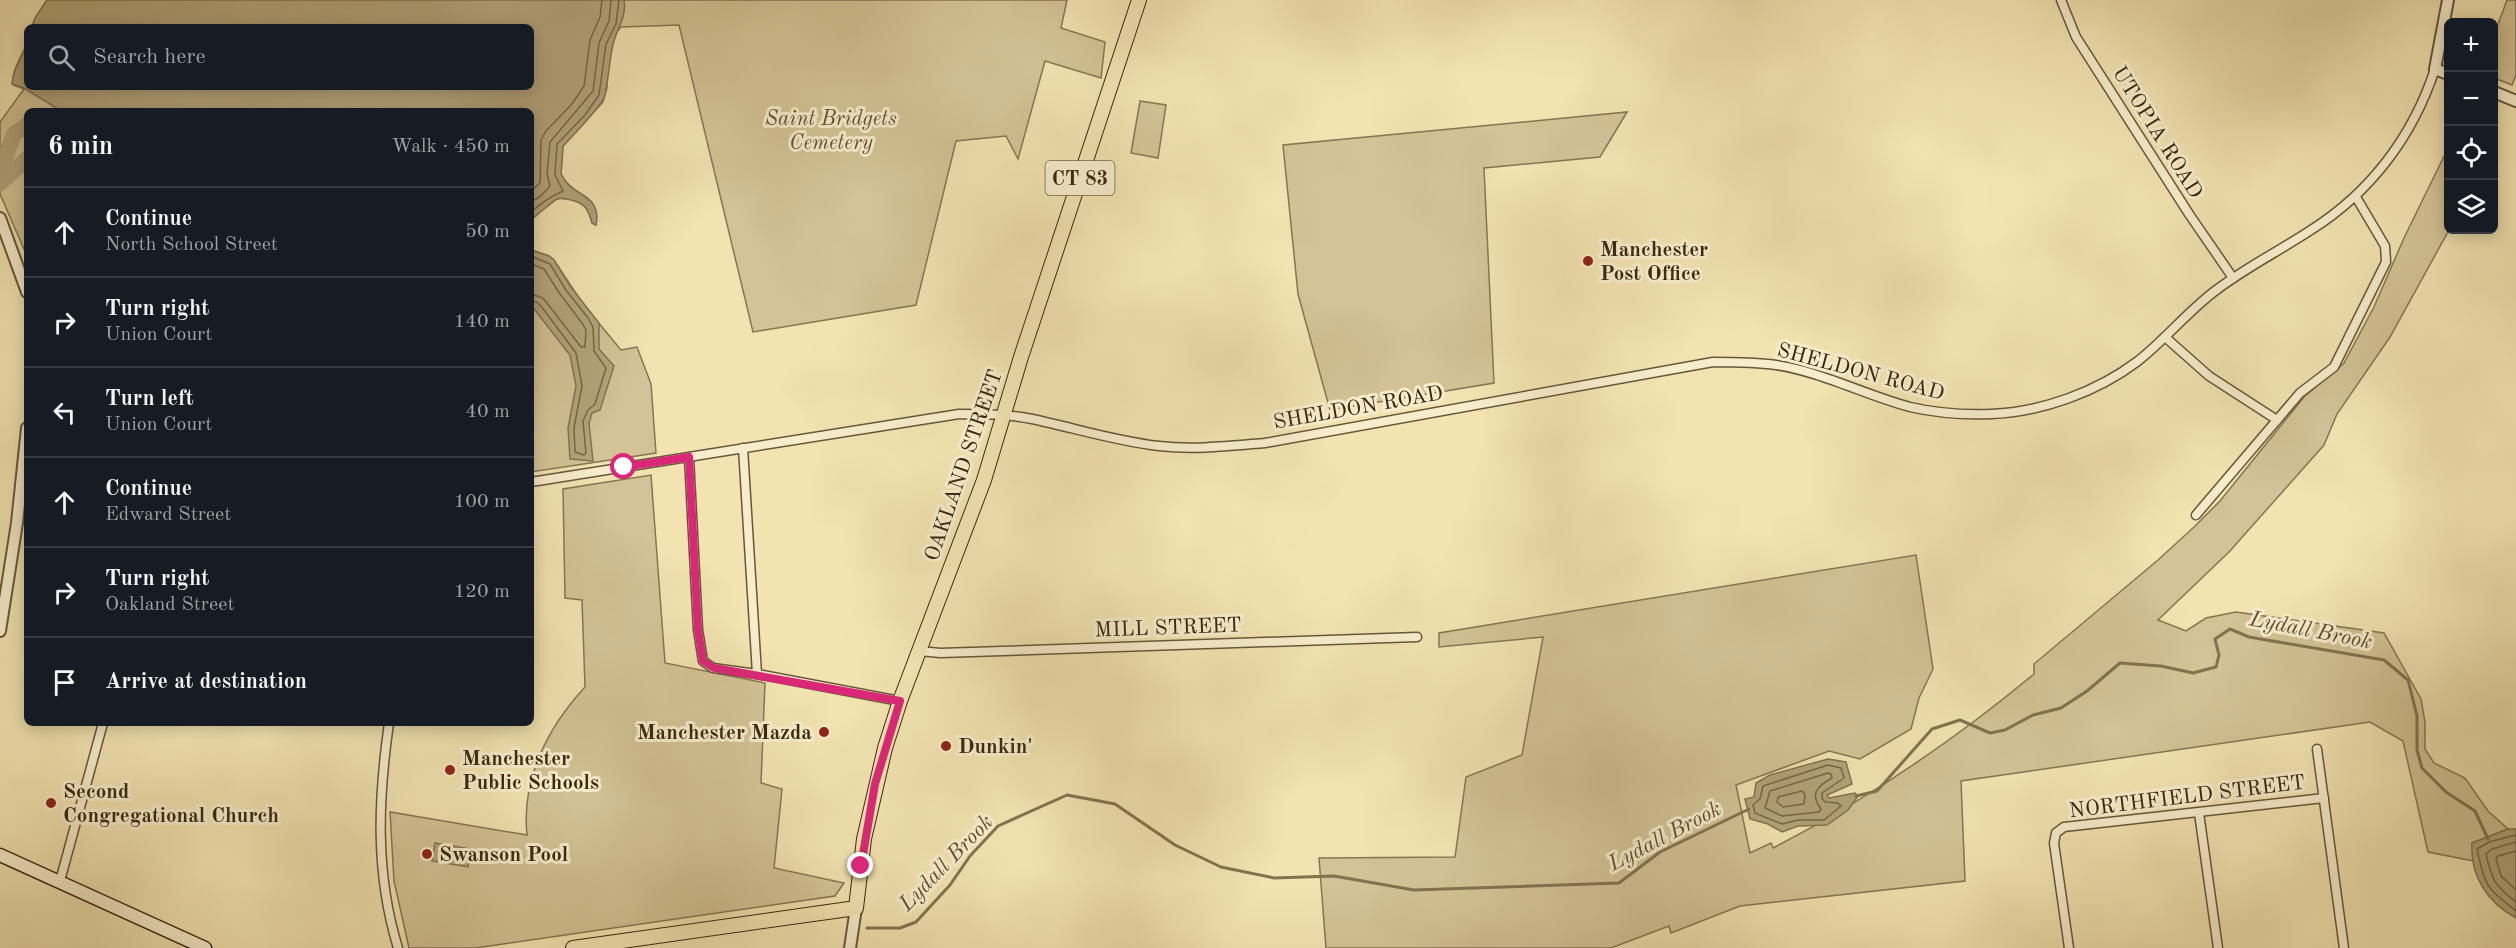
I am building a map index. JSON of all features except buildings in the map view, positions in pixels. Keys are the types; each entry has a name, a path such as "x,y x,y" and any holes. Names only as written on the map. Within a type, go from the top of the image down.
{"main road":[{"name":"OAKLAND STREET","path":"856,908 864,839 875,784 900,701 984,480 1003,415 1139,0"},
{"path":"0,855 205,948"},
{"path":"573,948 856,908"}],"street":[{"name":"UTOPIA ROAD","path":"2061,0 2076,37 2188,214 2233,278"},
{"path":"2444,72 2435,69 2448,0"},
{"name":"SHELDON ROAD","path":"534,482 959,414 1003,415 1032,419 1112,438 1160,446 1226,446 1276,441 1678,367 1736,362 1777,365 1911,407 1954,414 1992,414 2027,410 2083,393 2138,361 2215,290 2312,230 2356,197 2404,138 2426,96 2435,69"},
{"path":"2498,94 2516,101"},
{"path":"2196,515 2306,387 2329,373 2334,367 2386,262 2385,246 2356,197"},
{"path":"0,218 24,283"},
{"path":"2164,337 2209,376 2277,420"},
{"path":"743,448 757,674"},
{"path":"689,457 698,630 703,661 714,668 900,701"},
{"path":"0,631 22,524 24,486"},
{"name":"MILL STREET","path":"920,651 940,653 1417,638"},
{"path":"60,881 103,726"},
{"path":"389,726 380,788 380,842 385,891 398,948"},
{"path":"2317,749 2344,948"},
{"name":"NORTHFIELD STREET","path":"2069,948 2054,843 2056,833 2064,827 2324,798"},
{"path":"2199,813 2218,948"},
{"name":"OAKLAND STREET","path":"850,948 856,908"}],"green space":[{"name":"Saint Bridgets Cemetery","path":"47,0 1067,0 1061,28 1105,42 1101,78 1045,61 1018,159 1006,136 956,141 916,305 753,332 679,25 621,27 616,33 612,46 603,102 563,146 561,174 572,188 585,196 594,206 596,225 592,223 584,206 577,201 567,199 555,200 534,218 534,108 24,108 24,249 0,194 0,122 24,89 534,90 534,24 33,24"},
{"path":"2507,0 2516,0 2516,75 2512,85 2498,80 2498,24"},
{"path":"24,50 24,89 13,85 15,69"},
{"path":"1140,101 1166,105 1158,158 1131,153"},
{"path":"1627,112 1600,157 1484,168 1494,383 1330,410 1298,294 1283,145"},
{"path":"2444,156 2444,234 2447,234 2390,337 2337,414 2324,445 2229,552 2158,620 2186,631 2206,618 2236,612 2384,633 2421,699 2425,722 2425,749 2434,763 2465,778 2488,811 2508,829 2472,843 2474,861 2428,852 2403,741 2370,722 1961,781 1965,881 1740,906 1671,933 1669,926 1611,948 1326,948 1319,858 1455,857 1466,777 1522,755 1543,637 1439,647 1439,633 1916,555 1933,669 1919,698 1911,729 1860,759 1829,751 1736,785 1750,853 1771,843 1773,848 1876,790 1972,723 2034,674 2034,664 2194,527 2220,501 2304,397 2344,363 2374,307 2404,238"},
{"path":"534,251 554,260 583,304 621,350 637,347 651,384 656,453 534,472"},
{"path":"651,475 665,663 765,683 761,783 782,789 774,868 844,883 835,896 475,948 409,948 394,881 390,812 527,835 528,794 540,755 559,719 585,687 582,600 565,598 563,489"}],"water":[{"path":"47,0 624,0 624,12 614,39 603,100 563,146 561,174 572,188 595,207 596,225 592,223 583,205 562,198 555,200 534,218 534,108 56,108 27,90 534,90 534,24 33,24"},
{"path":"24,50 24,88 12,84"},
{"path":"534,251 554,260 570,286 599,323 599,349 614,366 600,410 592,413 589,423 593,461 570,459 568,428 576,386 570,355 534,309"},
{"path":"1828,759 1846,762 1852,784 1827,795 1829,798 1855,793 1858,796 1848,810 1827,825 1798,826 1782,832 1768,824 1750,819 1745,799 1754,797 1756,783 1770,775"},
{"path":"2508,829 2516,829 2516,918 2497,904 2482,887 2472,855 2472,843"},
{"path":"435,843 471,849 468,867 432,861"}],"waterway":[{"path":"0,172 14,134 24,127"},
{"path":"0,183 24,162"},
{"name":"Lydall Brook","path":"1856,796 1877,791 1932,729 1960,720 1990,733 2005,730 2033,715 2061,708 2087,691 2120,663 2161,666 2193,673 2216,667 2219,655 2215,639 2230,629 2249,637 2384,660 2408,680 2417,716 2417,750 2422,768 2446,792 2475,811 2488,839"},
{"name":"Lydall Brook","path":"867,928 900,928 916,922 950,885 970,856 998,826 1067,795 1115,804 1175,845 1221,867 1274,878 1334,876 1414,890 1619,883 1660,852 1749,809"}],"place":[{"name":"Manchester Post Office","path":"1588,261"},
{"name":"Manchester Mazda","path":"824,732"},
{"name":"Dunkin'","path":"946,746"},
{"name":"Manchester Public Schools","path":"450,770"},
{"name":"Second Congregational Church","path":"51,803"},
{"name":"Swanson Pool","path":"427,854"}],"route":[{"path":"624,467 689,457 698,630 703,661 714,668 900,701 875,784 861,866"}]}
